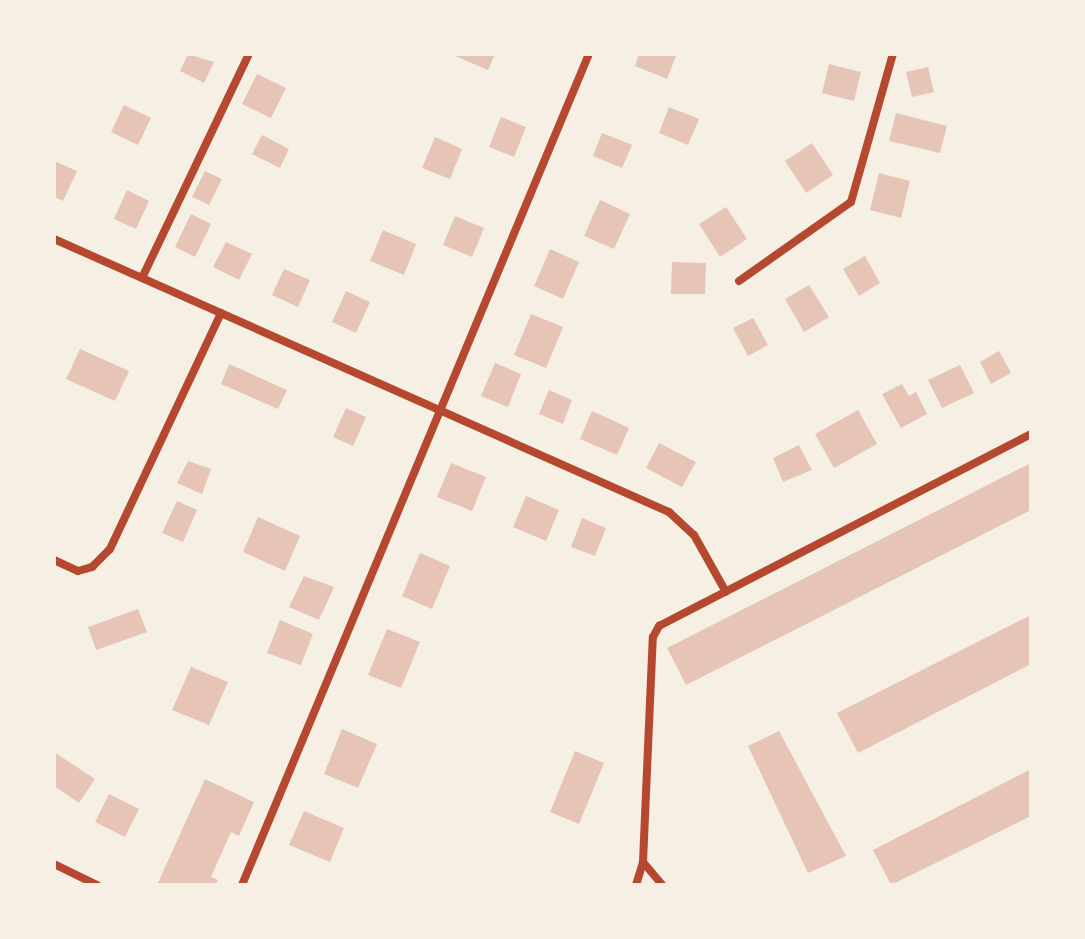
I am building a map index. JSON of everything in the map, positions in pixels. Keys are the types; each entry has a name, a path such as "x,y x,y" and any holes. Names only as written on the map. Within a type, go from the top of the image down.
{"street":[{"path":"142,278 249,54"},
{"path":"242,885 589,54"},
{"path":"739,281 851,202 893,54"},
{"path":"54,239 669,512 694,535 726,592"},
{"path":"54,560 78,571 92,567 110,549 221,313"},
{"path":"636,885 643,862 653,637 659,626 1031,434"},
{"path":"643,862 662,885"},
{"path":"54,864 97,885"}],"building":[{"path":"188,54 214,62 204,83 180,71"},
{"path":"450,54 495,54 488,70"},
{"path":"639,54 676,56 667,79 635,66"},
{"path":"829,64 861,72 854,101 822,93"},
{"path":"928,67 934,92 912,97 906,72"},
{"path":"257,74 286,88 271,118 242,104"},
{"path":"124,105 151,118 138,145 111,132"},
{"path":"669,107 699,119 688,145 659,133"},
{"path":"896,113 947,126 940,153 889,141"},
{"path":"501,117 526,127 514,157 489,147"},
{"path":"602,133 632,145 622,168 593,156"},
{"path":"262,135 289,149 280,168 252,154"},
{"path":"435,137 462,149 450,179 422,168"},
{"path":"812,143 833,175 806,193 785,161"},
{"path":"54,161 77,171 63,201 54,197"},
{"path":"205,171 222,179 209,205 192,197"},
{"path":"879,173 910,181 901,218 870,210"},
{"path":"127,190 149,201 136,229 114,219"},
{"path":"600,200 630,214 614,249 584,236"},
{"path":"726,207 747,239 720,257 699,224"},
{"path":"191,214 211,224 195,257 175,247"},
{"path":"455,216 484,228 472,257 443,245"},
{"path":"383,230 416,244 404,275 370,261"},
{"path":"226,242 252,254 239,280 213,267"},
{"path":"550,249 579,262 563,299 534,286"},
{"path":"865,256 880,283 859,296 843,269"},
{"path":"672,262 706,263 705,294 671,294"},
{"path":"284,269 310,280 298,307 272,295"},
{"path":"809,285 829,317 804,332 785,299"},
{"path":"346,291 370,302 356,333 332,322"},
{"path":"531,314 563,327 546,368 514,355"},
{"path":"753,318 768,345 748,356 733,328"},
{"path":"80,349 129,371 115,401 66,379"},
{"path":"999,351 1011,373 991,384 980,362"},
{"path":"495,363 521,374 508,407 481,396"},
{"path":"229,364 287,390 278,409 221,384"},
{"path":"960,365 974,393 942,408 928,380"},
{"path":"902,384 909,396 916,392 927,414 901,428 882,394"},
{"path":"549,390 572,400 563,424 539,414"},
{"path":"346,408 366,417 353,446 333,437"},
{"path":"858,410 877,444 834,468 815,434"},
{"path":"592,411 629,428 617,455 580,439"},
{"path":"659,443 696,462 682,487 646,468"},
{"path":"799,445 812,470 783,482 773,458"},
{"path":"188,461 211,469 202,494 177,483"},
{"path":"451,463 486,477 472,511 437,497"},
{"path":"1031,463 1031,510 686,685 667,648"},
{"path":"526,496 559,510 546,541 513,527"},
{"path":"177,501 197,510 183,542 162,533"},
{"path":"258,517 300,536 285,571 243,552"},
{"path":"582,518 606,528 595,556 571,547"},
{"path":"420,553 450,566 432,609 402,596"},
{"path":"304,576 334,587 319,620 289,607"},
{"path":"138,609 147,632 96,650 88,627"},
{"path":"1031,615 1031,664 858,753 837,713"},
{"path":"280,620 313,634 301,665 267,653"},
{"path":"387,629 420,642 401,688 368,675"},
{"path":"191,667 228,682 209,725 172,710"},
{"path":"342,729 377,744 358,788 324,774"},
{"path":"779,731 846,856 808,873 748,746"},
{"path":"575,751 604,763 579,824 550,812"},
{"path":"54,752 95,779 79,803 54,786"},
{"path":"1031,769 1031,816 891,885 873,850"},
{"path":"205,779 254,802 239,836 231,832 211,877 218,880 215,885 157,885"},
{"path":"109,794 139,809 125,837 95,822"},
{"path":"304,811 344,828 330,862 289,845"}]}
